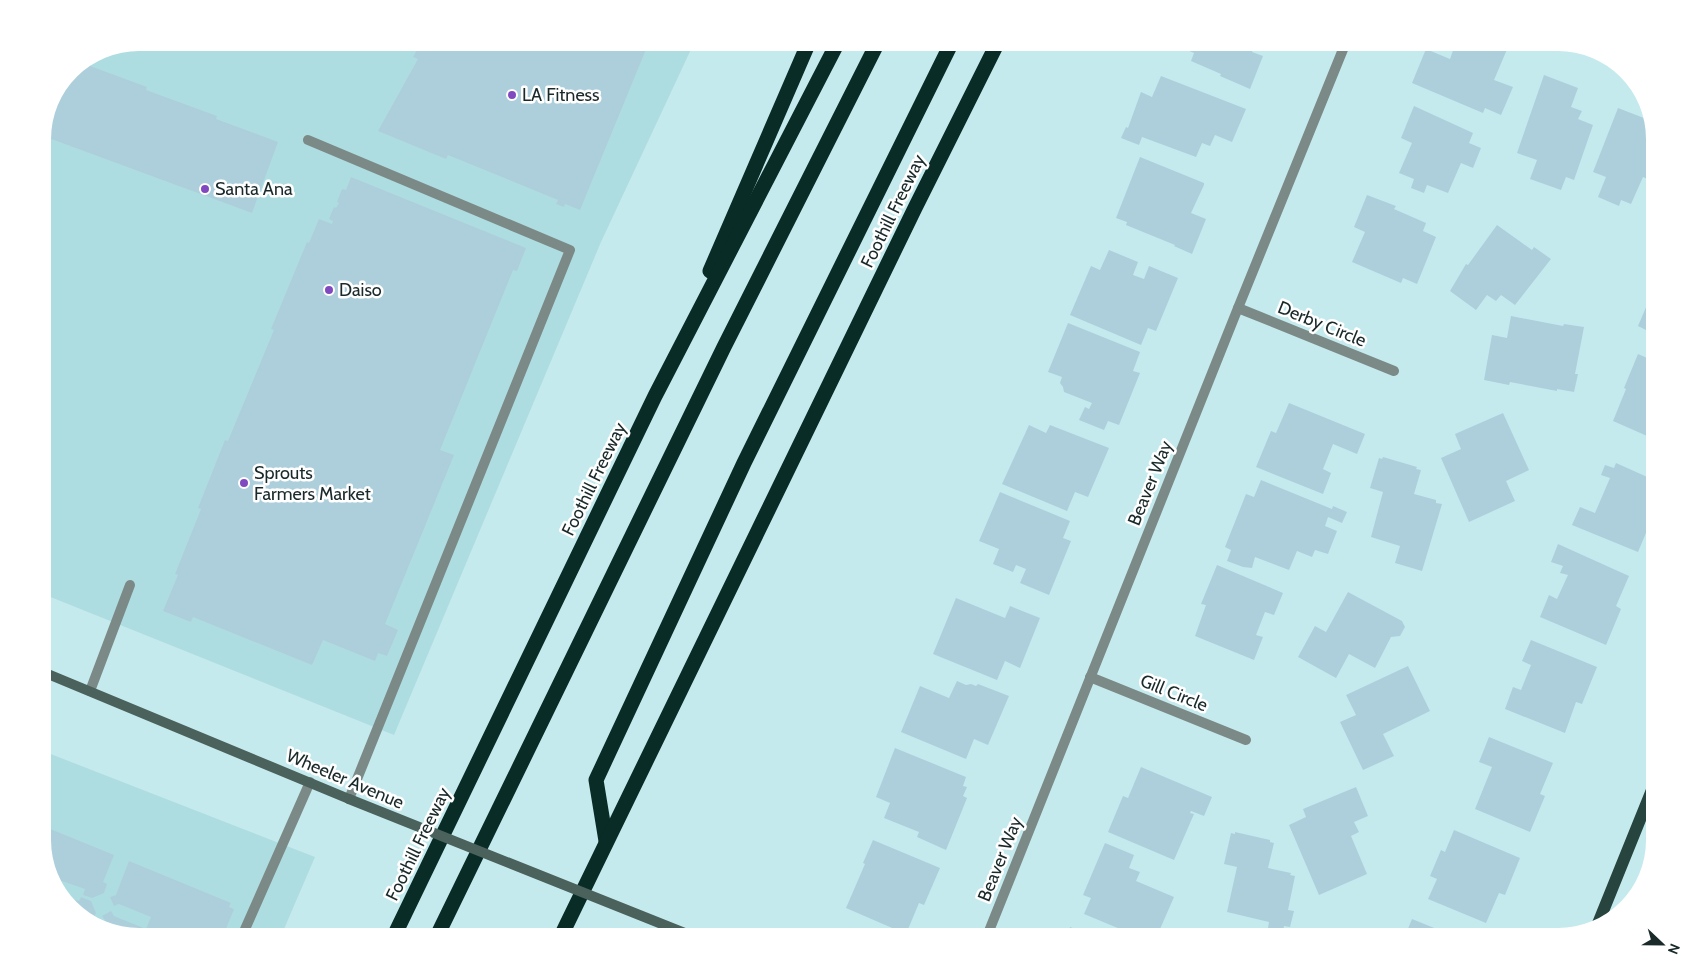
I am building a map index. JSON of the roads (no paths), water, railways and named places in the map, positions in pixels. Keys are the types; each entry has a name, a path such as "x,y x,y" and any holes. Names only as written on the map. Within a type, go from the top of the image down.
{"highway":[{"path":"655,396 805,51"},
{"name":"Foothill Freeway","path":"398,928 655,396 833,51"},
{"path":"441,928 724,347 873,51"},
{"path":"606,842 596,780 744,463 948,51"},
{"name":"Foothill Freeway","path":"565,928 910,217 993,51"}],"main road":[{"name":"Wheeler Avenue","path":"51,675 349,799 672,928"},
{"path":"1601,917 1646,806"}],"street":[{"name":"Beaver Way","path":"990,928 1342,51"},
{"path":"308,140 570,250 349,799"},
{"name":"Derby Circle","path":"1238,308 1394,371"},
{"path":"90,691 130,585"},
{"name":"Gill Circle","path":"1090,677 1246,740"},
{"path":"246,928 310,782"}],"place":[{"name":"LA Fitness","path":"512,95"},
{"name":"Santa Ana","path":"205,189"},
{"name":"Daiso","path":"329,290"},
{"name":"Sprouts Farmers Market","path":"244,483"}]}
